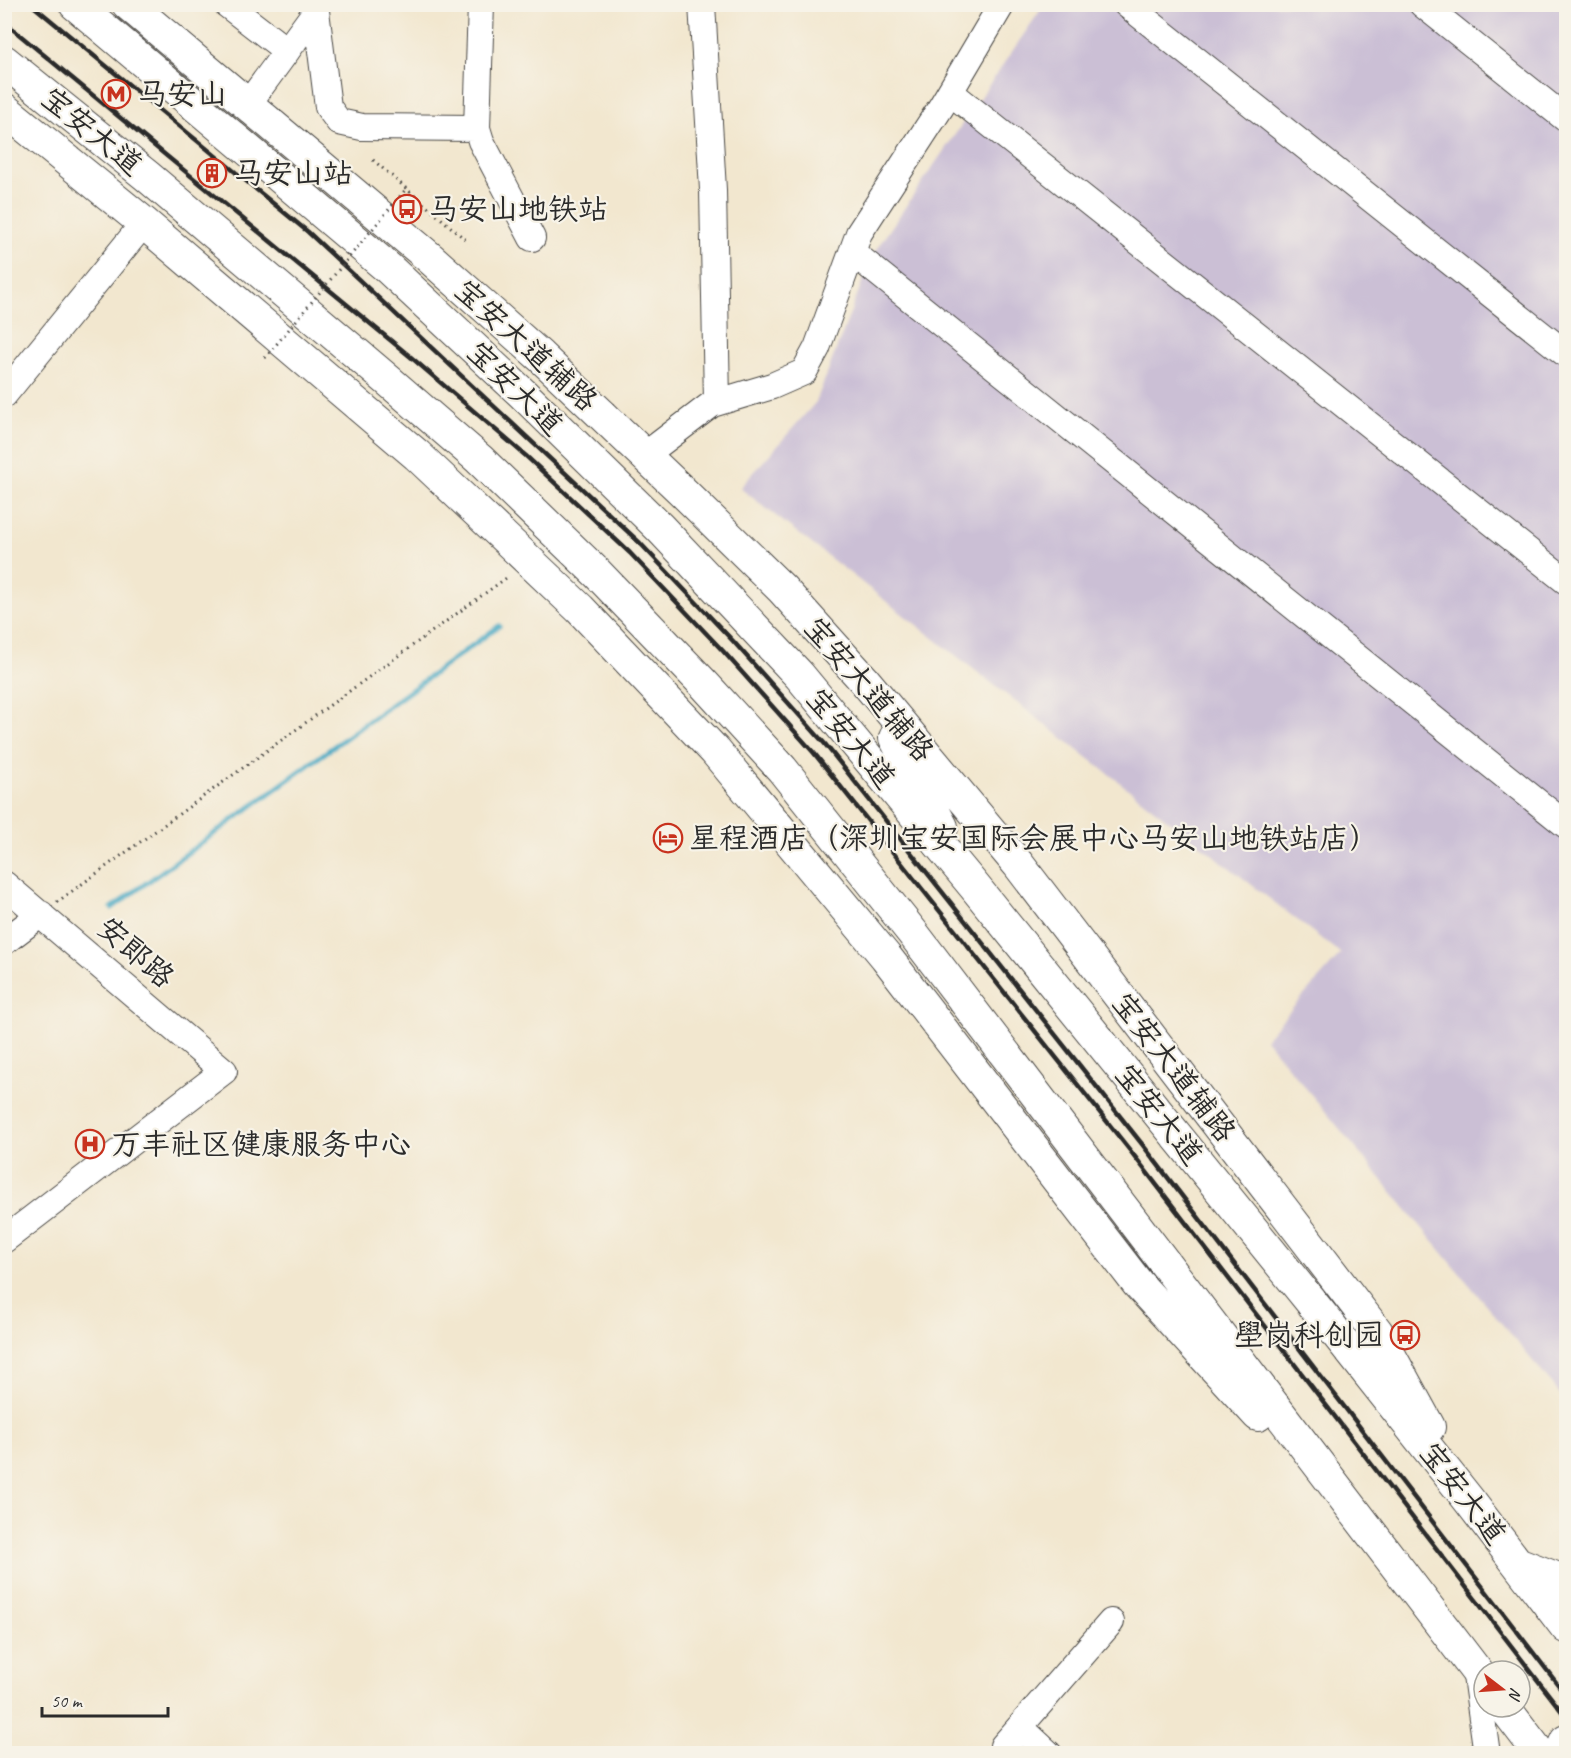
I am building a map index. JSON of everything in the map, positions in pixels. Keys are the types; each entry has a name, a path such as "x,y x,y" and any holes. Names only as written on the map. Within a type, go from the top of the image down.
{"main road":[{"name":"宝安大道","path":"75,4 388,268 523,394 660,528 799,675 974,886 1468,1499 1566,1627"},
{"name":"宝安大道辅路","path":"128,4 439,265 540,356 783,589 864,680 1018,864 1377,1332 1468,1499"},
{"name":"宝安大道","path":"4,61 147,176 478,459 597,573 782,769 912,932 1472,1666"},
{"path":"4,109 417,455 513,561 580,609 715,751 886,957 1138,1284 1389,1558"},
{"path":"390,382 513,561"},
{"path":"864,680 974,886"},
{"path":"1517,1563 1566,1582"},
{"path":"1513,1719 1540,1754"},
{"path":"1560,1754 1566,1741"}],"street":[{"path":"226,4 287,51"},
{"path":"481,4 477,128 481,141 532,238"},
{"path":"702,4 713,190 717,402"},
{"path":"645,455 712,404 772,386 804,372 817,348 859,233 950,92 1002,4"},
{"path":"1126,4 1566,354"},
{"path":"1422,4 1566,119"},
{"path":"248,104 287,51 315,7"},
{"path":"315,7 328,107 339,122 362,127 477,128"},
{"path":"950,92 1566,581"},
{"path":"4,395 144,224"},
{"path":"852,252 1566,825"},
{"name":"安郎路","path":"4,884 224,1071 4,1240"},
{"path":"4,942 41,914"},
{"path":"1007,1750 1020,1727 1111,1622"},
{"path":"1483,1719 1487,1754"},
{"path":"1020,1727 1049,1754"}],"path":[{"path":"373,160 466,240"},
{"path":"265,358 406,189"},
{"path":"41,914 513,561"}],"shaded area":[{"path":"1044,5 1566,5 1566,1401 1265,1039 1341,954 740,488 816,402 873,254"}],"waterway":[{"path":"112,908 499,626"}],"railway":[{"path":"31,4 308,232 640,543 733,641 825,744 1142,1144 1566,1695"},
{"path":"4,22 412,358 526,456 630,553 723,651 814,753 1132,1153 1566,1717"}],"place":[{"name":"马安山","path":"116,94"},
{"name":"马安山站","path":"212,173"},
{"name":"马安山地铁站","path":"407,209"},
{"name":"星程酒店（深圳宝安国际会展中心马安山地铁站店）","path":"668,838"},
{"name":"万丰社区健康服务中心","path":"90,1144"},
{"name":"壆岗科创园","path":"1405,1335"}]}
